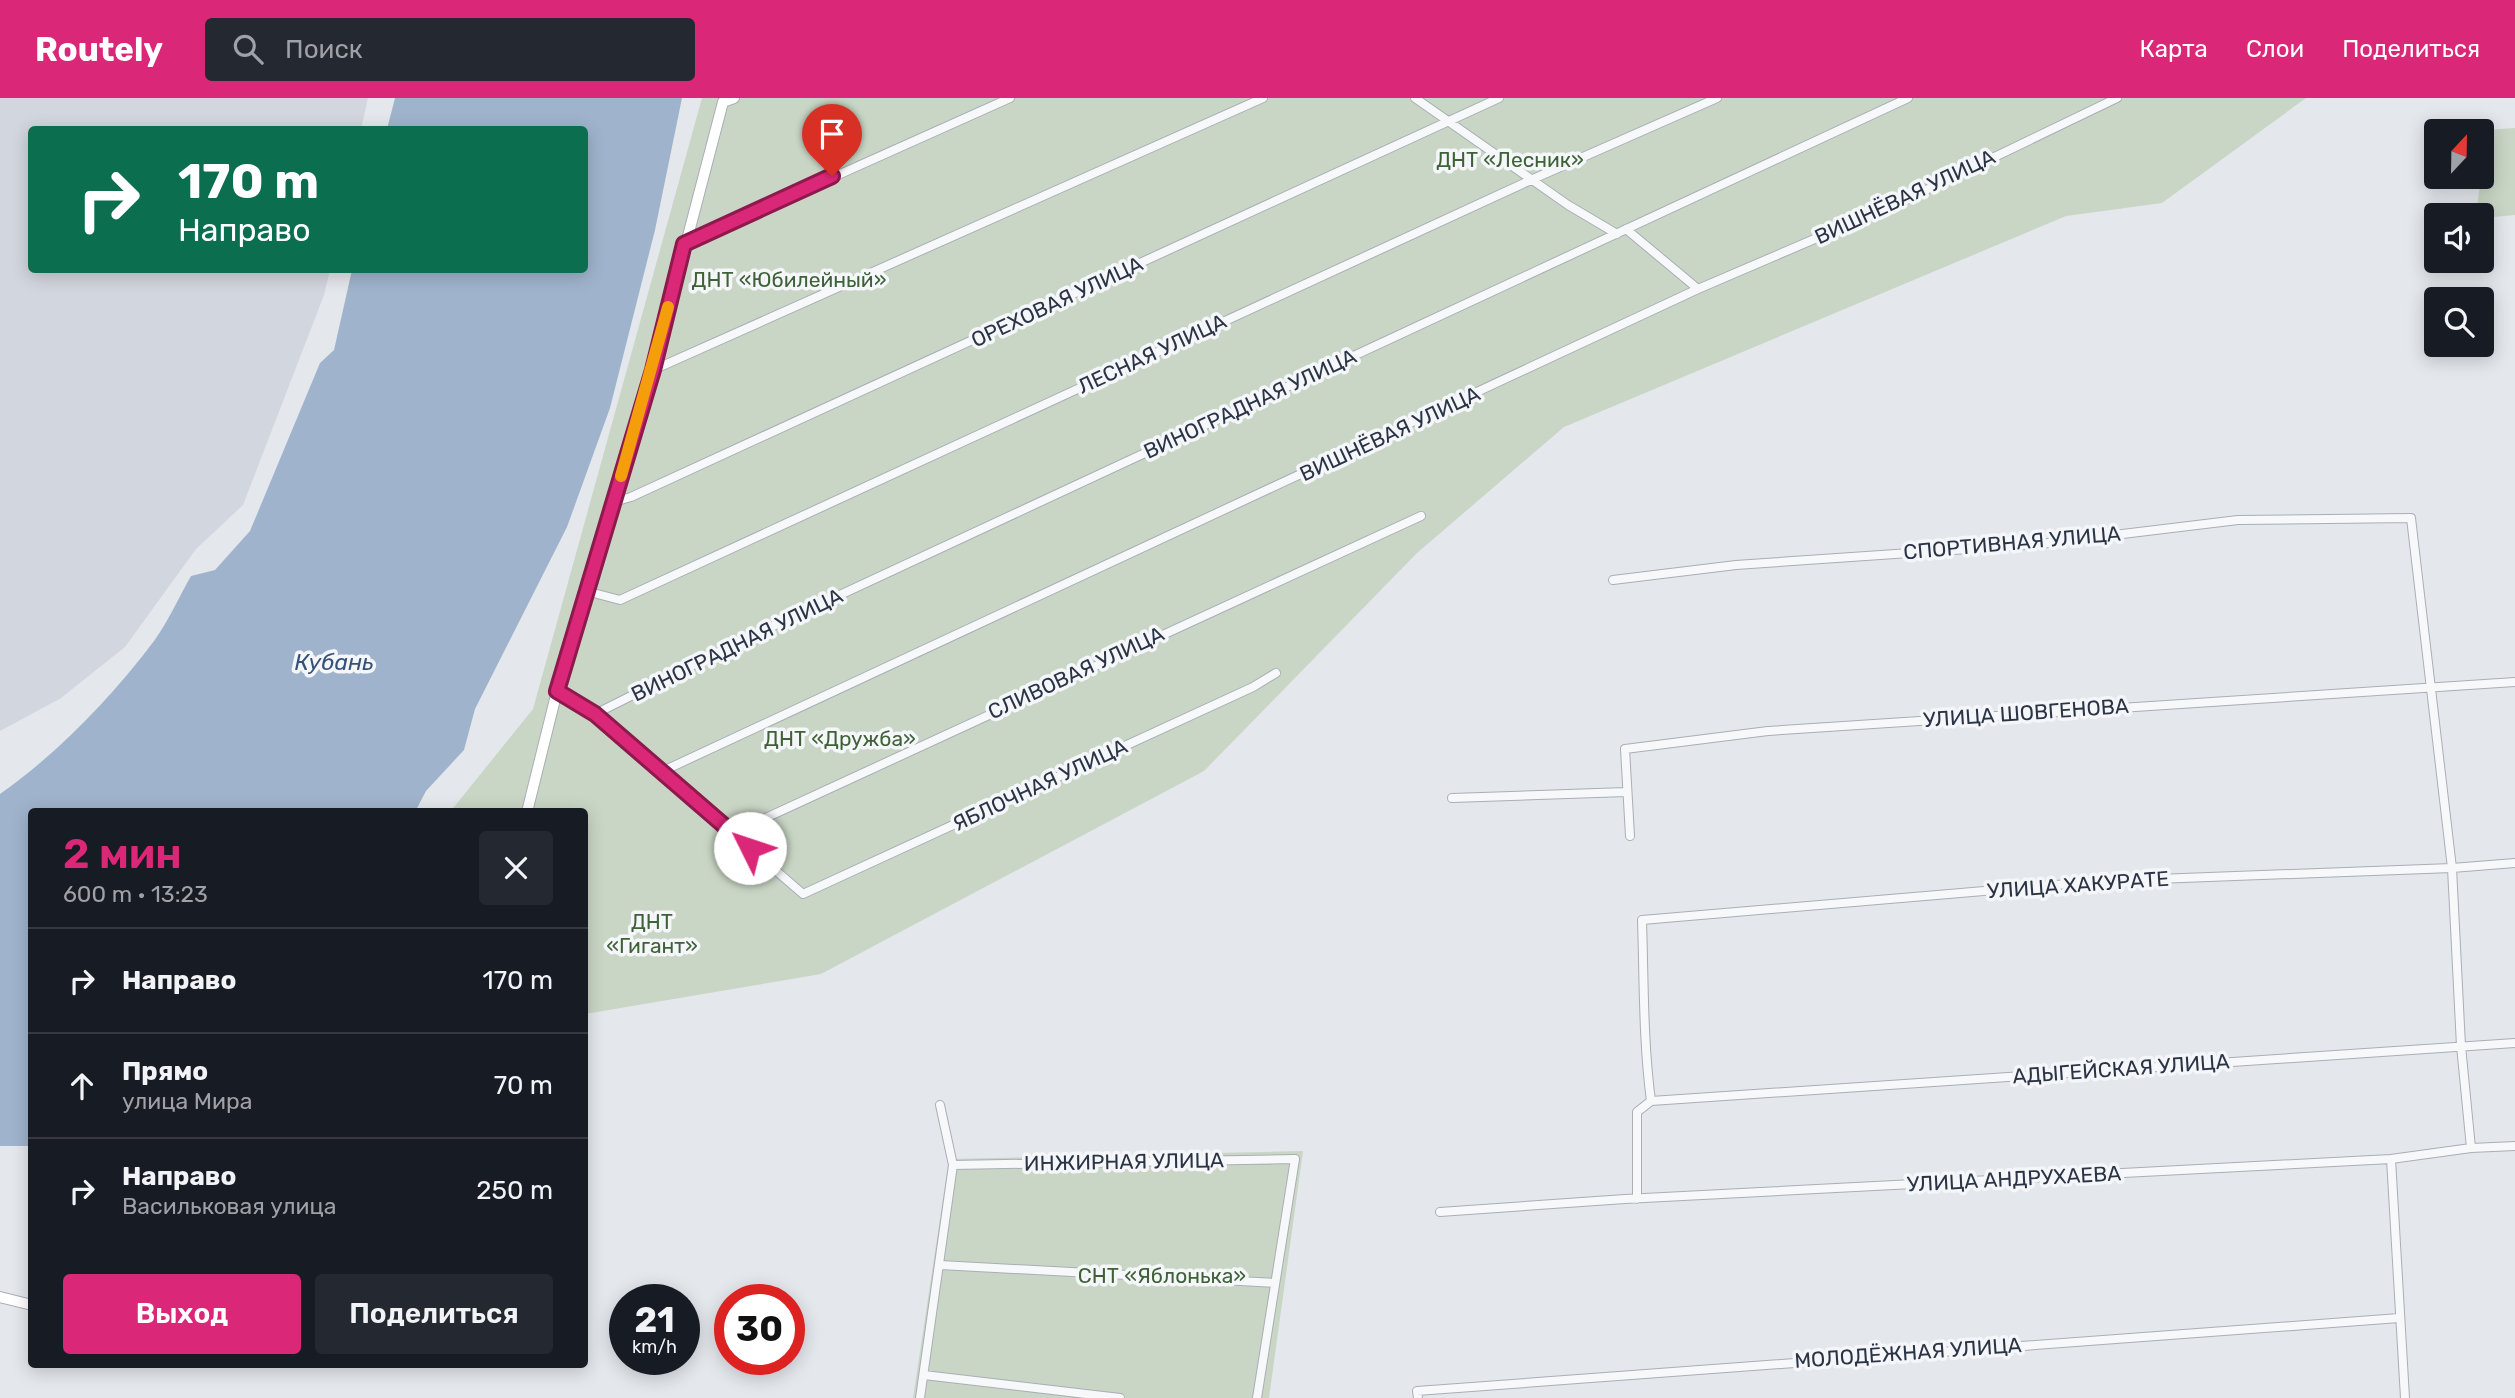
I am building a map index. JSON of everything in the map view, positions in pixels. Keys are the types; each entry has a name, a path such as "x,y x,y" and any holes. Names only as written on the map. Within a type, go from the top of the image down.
{"street":[{"path":"528,808 557,691 653,370 724,100 734,98"},
{"path":"684,244 1010,98"},
{"path":"653,370 1262,98"},
{"path":"1415,98 1568,205 1617,234"},
{"name":"ОРЕХОВАЯ УЛИЦА","path":"614,502 631,497 1499,98"},
{"name":"ЛЕСНАЯ УЛИЦА","path":"586,591 620,600 1533,179 1717,98"},
{"name":"ВИНОГРАДНАЯ УЛИЦА","path":"595,714 754,635 1908,98"},
{"name":"ВИШНЁВАЯ УЛИЦА","path":"663,771 1698,289 1901,202 2118,98"},
{"path":"1626,229 1698,289"},
{"name":"СЛИВОВАЯ УЛИЦА","path":"733,833 1421,516"},
{"name":"СПОРТИВНАЯ УЛИЦА","path":"1613,580 1736,565 2040,544 2238,520 2412,518 2429,686"},
{"name":"ЯБЛОЧНАЯ УЛИЦА","path":"733,833 803,894 1253,687 1276,673"},
{"name":"УЛИЦА ШОВГЕНОВА","path":"1630,836 1625,749 1768,731 2515,682"},
{"path":"2429,686 2452,868 2460,1046 2471,1148"},
{"path":"557,691 595,714 733,833"},
{"path":"1452,798 1626,792"},
{"name":"УЛИЦА ХАКУРАТЕ","path":"1651,1101 1644,1050 1642,920 2103,881 2452,868 2515,863"},
{"name":"АДЫГЕЙСКАЯ УЛИЦА","path":"1651,1101 2515,1043"},
{"path":"1637,1199 1637,1112 1651,1101"},
{"path":"920,1398 953,1165 940,1105"},
{"name":"УЛИЦА АНДРУХАЕВА","path":"1440,1212 2391,1159 2471,1148 2515,1146"},
{"name":"ИНЖИРНАЯ УЛИЦА","path":"953,1165 1294,1159 1275,1283"},
{"path":"2391,1159 2406,1398"},
{"path":"940,1265 1275,1283 1257,1398"},
{"path":"0,1297 28,1304"},
{"name":"МОЛОДЁЖНАЯ УЛИЦА","path":"1417,1395 1694,1368 2399,1318"},
{"path":"923,1375 1120,1398"}],"shaded area":[{"path":"0,98 368,98 362,126 28,126 28,273 329,273 324,295 243,505 196,549 125,647 61,698 0,731"}],"green space":[{"path":"702,98 2306,98 2162,203 2066,216 1564,427 1417,553 1204,771 821,974 588,1013 588,808 453,808 533,709"},
{"path":"2515,128 2515,215 2494,217 2494,203 2478,203 2479,189 2494,189 2494,130"},
{"name":"СНТ «Яблонька»","path":"1303,1151 1269,1398 913,1398 949,1159"}],"water":[{"name":"Кубань","path":"395,98 682,98 655,230 610,408 567,527 475,709 464,750 426,791 417,808 28,808 28,1146 0,1146 0,794 63,743 120,683 159,634 191,576 215,570 250,531 320,363 334,350 351,273 588,273 588,126 388,126"}],"slow traffic":[{"path":"621,476 653,370 668,307"}],"route":[{"path":"750,848 595,714 557,691 653,370 684,244 832,176"}],"park label":[{"name":"ДНТ «Лесник»","path":"1510,160"},
{"name":"ДНТ «Юбилейный»","path":"789,280"},
{"name":"ДНТ «Дружба»","path":"840,739"},
{"name":"ДНТ «Гигант»","path":"652,934"}]}
